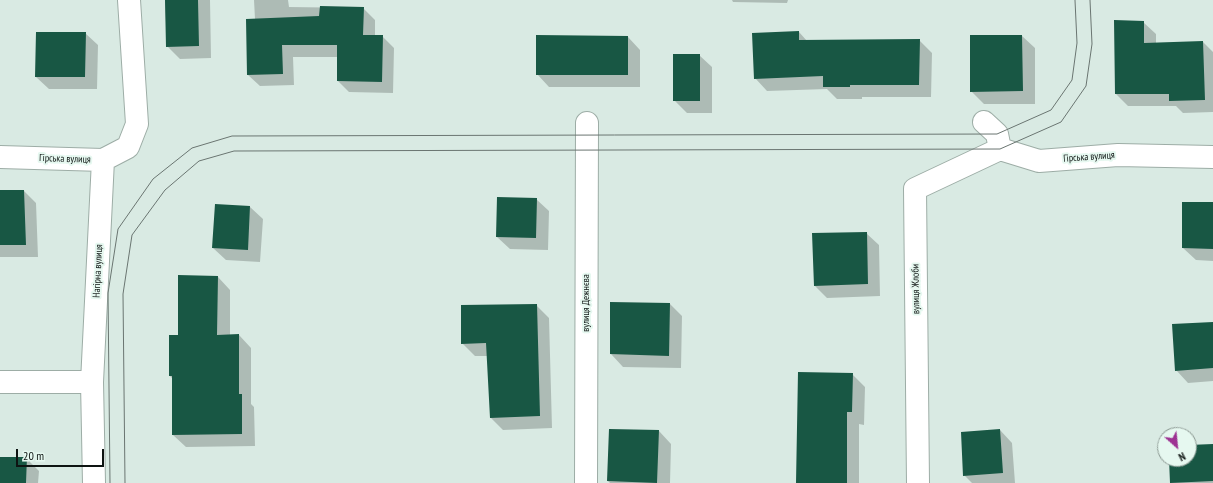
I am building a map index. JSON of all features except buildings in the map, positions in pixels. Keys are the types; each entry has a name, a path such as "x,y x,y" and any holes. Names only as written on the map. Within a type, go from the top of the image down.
{"street":[{"name":"Гірська вулиця","path":"0,156 103,160 128,147 137,124 129,0"},
{"path":"984,122 997,134 1000,149"},
{"name":"вулиця Дежнєва","path":"586,483 587,123"},
{"name":"Гірська вулиця","path":"1000,149 1039,161 1118,155 1213,157"},
{"name":"вулиця Жлоби","path":"918,483 915,189 1000,149"},
{"name":"Нагірна вулиця","path":"94,483 92,382 103,160"},
{"path":"0,382 92,382"}],"tram line":[{"path":"110,483 108,293 118,229 153,179 192,148 232,136 997,134 1051,110 1072,80 1077,43 1075,0"},
{"path":"125,483 123,294 132,235 165,190 199,161 234,151 1000,149 1061,122 1086,86 1092,44 1090,0"}]}
